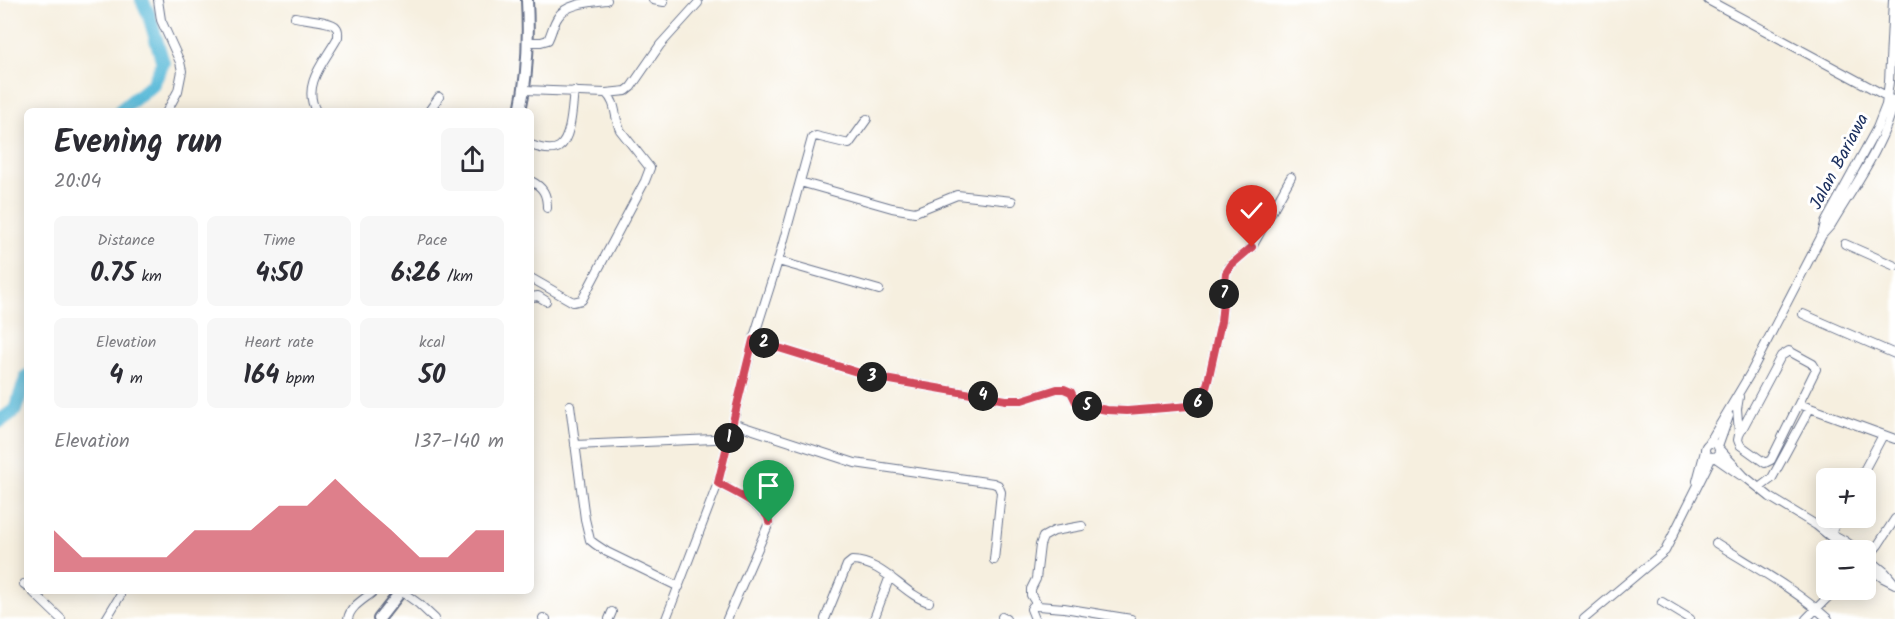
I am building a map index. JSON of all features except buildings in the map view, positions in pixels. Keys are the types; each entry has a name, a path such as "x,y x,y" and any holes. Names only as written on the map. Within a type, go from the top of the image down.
{"street":[{"path":"158,0 160,20 182,71 178,91 169,108"},
{"path":"521,108 525,90 529,42 527,0"},
{"path":"529,42 548,40 562,11 607,0"},
{"path":"653,0 664,2"},
{"path":"1708,0 1892,98"},
{"name":"Jalan Bariawa","path":"1695,491 1704,451 1739,393 1823,233 1825,223 1892,98 1893,0"},
{"path":"525,90 606,93 626,91 660,45 698,3"},
{"path":"295,17 330,23 338,30 338,37 310,89 315,108"},
{"path":"534,146 550,149 559,147 565,139 570,124 574,91"},
{"path":"534,280 573,302 582,300 650,172 648,164 616,123 614,103 606,93"},
{"path":"431,108 439,98"},
{"path":"666,619 718,483 753,340 778,261 812,138 816,136 849,144 867,119"},
{"path":"753,340 873,377 1015,401 1064,389 1071,392 1076,402 1107,410 1127,411 1190,406 1198,403 1204,395 1216,348 1226,273 1231,265 1252,247 1291,177"},
{"path":"534,182 544,190 547,208"},
{"path":"800,182 892,208 915,212 957,195 1012,201"},
{"path":"1845,244 1895,266"},
{"path":"778,261 879,291"},
{"path":"534,297 538,296 546,301"},
{"path":"1803,314 1895,354"},
{"path":"1739,393 1737,409 1738,440 1740,445 1762,462 1768,462 1816,369 1813,364 1789,351 1781,356 1739,435"},
{"path":"1799,404 1895,439"},
{"path":"570,405 585,519 590,540 608,552 679,587"},
{"name":"Jalan Bariawa","path":"1584,619 1665,551 1716,452 1732,405"},
{"path":"1759,488 1772,478 1810,408"},
{"path":"732,423 855,463 998,485 1001,492 994,560"},
{"path":"1865,468 1883,435"},
{"path":"575,446 714,439"},
{"path":"1709,443 1714,443 1716,452 1759,488 1835,540"},
{"path":"1704,451 1708,456 1716,452"},
{"path":"718,483 762,509 769,517 769,522 727,619"},
{"path":"1876,545 1895,519"},
{"path":"1038,606 1031,595 1031,589 1036,579 1043,537 1054,531 1082,526"},
{"path":"1823,530 1836,534 1844,540"},
{"path":"1716,543 1816,608 1828,619"},
{"path":"825,619 847,565 852,561 858,561 890,576 921,599 929,602"},
{"path":"1876,569 1883,578 1895,584"},
{"path":"874,619 890,576"},
{"path":"35,594 61,619"},
{"path":"348,619 353,608 370,594"},
{"path":"379,619 399,594"},
{"path":"405,594 435,619"},
{"path":"106,619 120,596"},
{"path":"1806,619 1824,600"},
{"path":"1662,602 1690,619"},
{"path":"1035,619 1031,609 1034,606 1064,608 1131,619"}],"waterway":[{"path":"124,108 153,84 163,63 149,15 142,0"},
{"path":"0,421 15,410 24,384"}],"route":[{"path":"769,522 769,517 762,509 718,483 753,340 873,377 1006,400 1022,400 1064,389 1071,392 1076,402 1107,410 1127,411 1190,406 1198,403 1204,395 1208,381 1221,322 1227,269 1252,247"}]}
